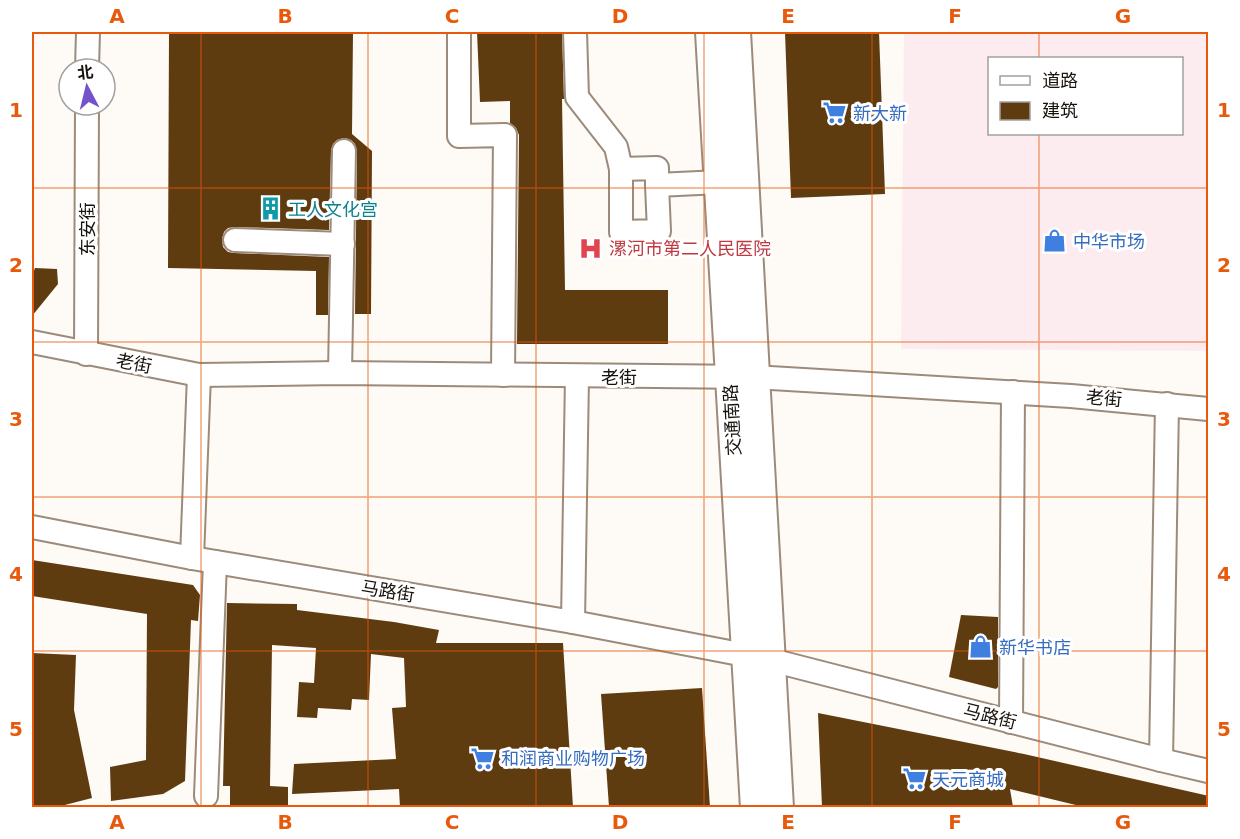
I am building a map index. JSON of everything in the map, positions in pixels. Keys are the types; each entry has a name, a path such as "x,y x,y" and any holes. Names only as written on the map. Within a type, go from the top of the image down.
{"main road":[{"name":"交通南路","path":"710,32 720,182 742,377"},
{"name":"交通南路","path":"736,32 742,377 758,658 778,807"},
{"name":"交通南路","path":"755,807 758,658"}],"street":[{"path":"87,57 88,32"},
{"path":"459,32 459,136 505,135 504,375"},
{"path":"575,32 577,97 616,147 621,169 621,232 659,231 657,168 621,169"},
{"name":"东安街","path":"86,354 87,117"},
{"path":"340,373 344,151"},
{"path":"657,185 720,182"},
{"path":"235,240 343,243"},
{"name":"老街","path":"32,342 199,375 340,373 742,377 1013,392 1209,409"},
{"path":"192,558 199,375"},
{"path":"573,622 577,376"},
{"path":"1011,722 1013,392"},
{"path":"1161,760 1167,404"},
{"name":"马路街","path":"32,527 192,558 573,622 758,658 1209,771"},
{"path":"206,796 215,562"}],"shaded area":[{"name":"中华市场","path":"904,32 1208,32 1208,351 901,349"}],"building":[{"name":"工人文化宫","path":"169,32 353,32 352,134 372,151 371,314 355,314 357,151 355,144 345,138 337,140 331,150 329,230 235,227 228,228 222,239 223,247 228,252 329,257 328,315 316,315 316,271 168,268"},
{"path":"477,32 562,32 565,290 668,290 668,344 517,344 519,135 510,123 510,101 480,102"},
{"name":"新大新","path":"785,32 879,32 885,194 791,198"},
{"path":"35,268 57,269 58,284 32,316 32,276"},
{"path":"32,560 193,585 200,595 198,621 191,620 185,781 163,794 111,801 110,767 146,760 147,614 32,596"},
{"path":"227,603 297,604 297,610 439,630 436,643 563,643 573,807 400,807 399,789 292,794 294,764 396,759 392,708 406,707 404,658 371,654 369,700 352,699 351,710 318,708 317,718 297,717 299,682 314,683 316,648 272,645 270,786 288,787 288,807 230,807 230,786 223,786"},
{"name":"新华书店","path":"961,615 998,617 998,687 996,689 949,677"},
{"path":"32,653 76,655 74,710 92,798 57,807 32,805"},
{"path":"702,688 710,807 609,807 601,694"},
{"name":"天元商城","path":"818,713 1024,754 1209,796 1209,807 1084,807 1010,789 1013,807 822,807"}],"place":[{"name":"新大新","path":"835,113"},
{"name":"工人文化宫","path":"270,209"},
{"name":"中华市场","path":"1055,241"},
{"name":"漯河市第二人民医院","path":"591,248"},
{"name":"新华书店","path":"981,647"},
{"name":"和润商业购物广场","path":"483,758"},
{"name":"天元商城","path":"914,779"}]}
